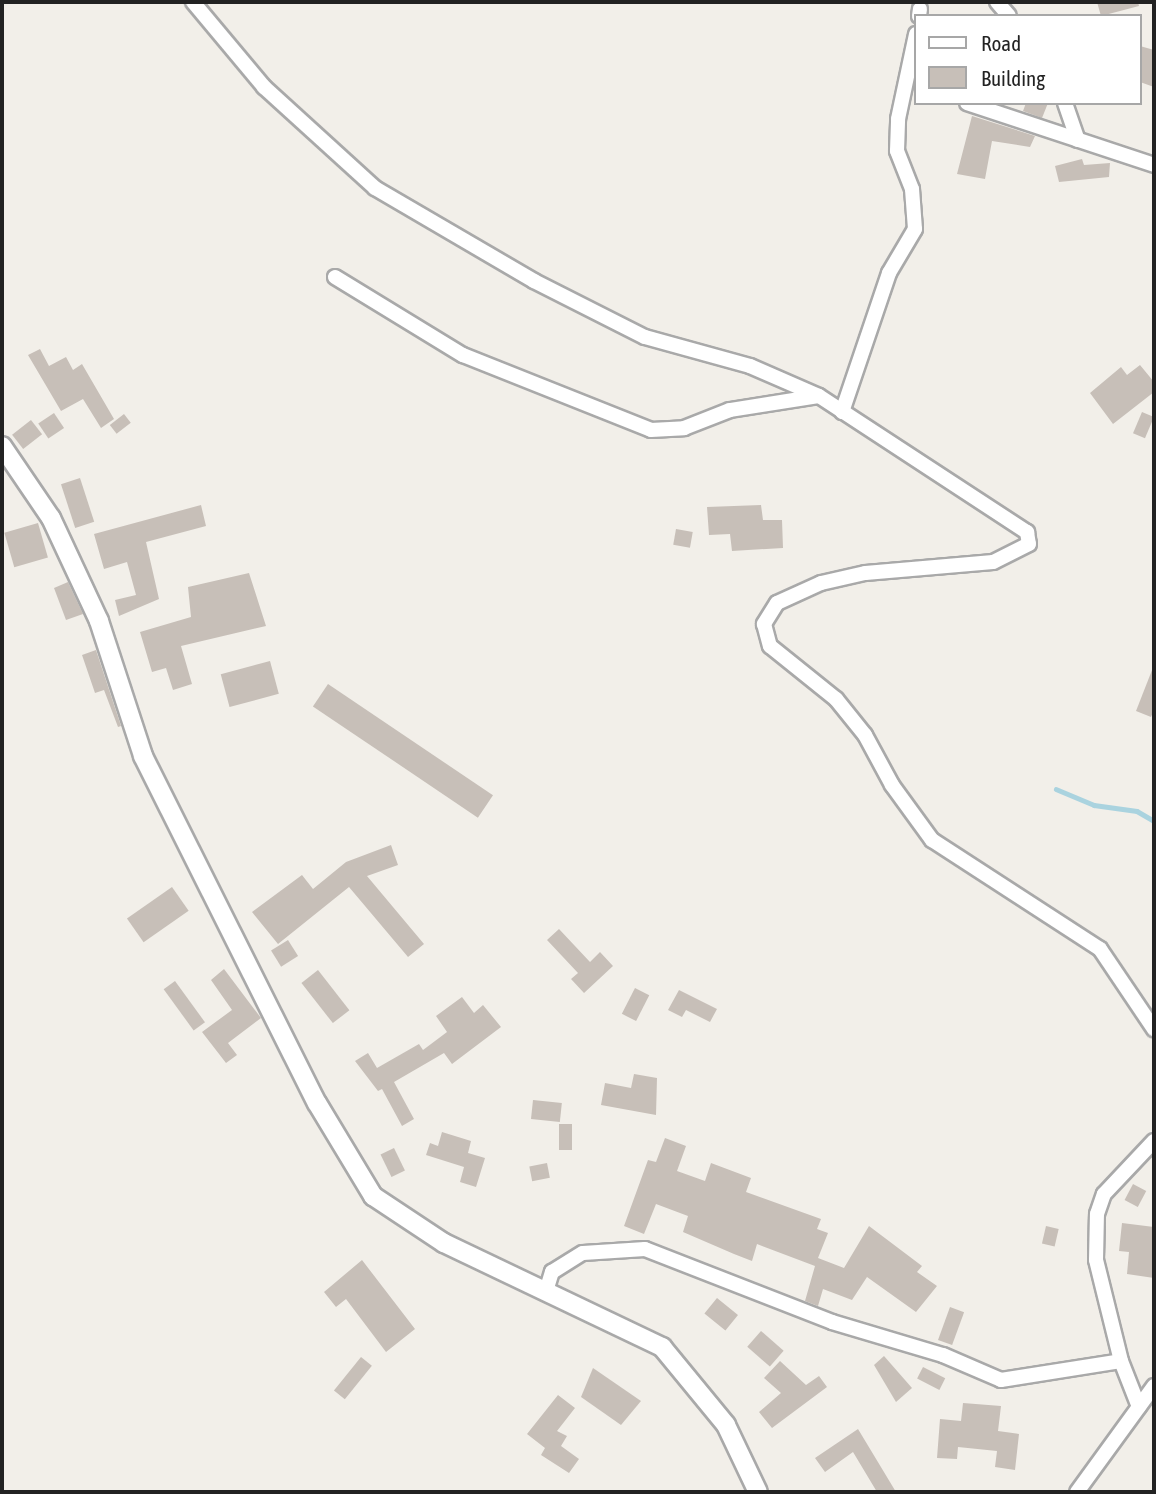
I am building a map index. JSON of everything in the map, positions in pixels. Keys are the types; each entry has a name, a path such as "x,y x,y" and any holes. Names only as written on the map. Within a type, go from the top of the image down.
{"street":[{"path":"193,2 264,87 375,188 534,281 645,337 750,366 819,396 1027,532 1028,544 993,562 864,573 797,593 777,603 764,624 770,646 836,699 932,839 1100,948 1154,1029"},
{"path":"842,412 889,273 915,229 912,189 897,150 898,119 914,43"},
{"path":"973,105 1154,165"},
{"path":"1066,105 1078,140"},
{"path":"335,277 463,355 651,430 684,428 730,410 819,396"},
{"path":"2,446 51,518 99,621 143,756 317,1103 373,1196 444,1243 547,1289 662,1347 726,1424 758,1492"},
{"path":"1139,1407 1121,1361 1096,1260 1097,1214 1104,1194 1154,1141"},
{"path":"547,1289 552,1272 583,1253 645,1249 832,1322 943,1355 1001,1380 1121,1361"},
{"path":"1077,1492 1154,1386"}],"building":[{"path":"1097,2 1138,2 1139,6 1100,14"},
{"path":"1142,47 1154,50 1154,87 1142,83"},
{"path":"1025,105 1047,105 1042,118 1023,111"},
{"path":"972,116 1035,136 1030,147 992,141 985,179 957,174"},
{"path":"1082,159 1084,165 1110,163 1109,177 1059,182 1055,166"},
{"path":"40,349 49,366 66,357 73,370 82,364 114,419 101,428 83,399 61,411 28,355"},
{"path":"1140,365 1154,382 1154,392 1113,424 1090,393 1121,367 1127,375"},
{"path":"1142,412 1154,417 1145,438 1133,433"},
{"path":"54,413 64,428 48,439 38,424"},
{"path":"124,414 131,423 117,434 110,425"},
{"path":"31,420 42,434 23,449 12,435"},
{"path":"80,478 94,522 75,528 61,484"},
{"path":"201,505 206,526 146,542 159,599 119,616 115,600 136,595 127,562 104,569 94,534"},
{"path":"761,505 763,520 782,520 783,548 732,551 730,534 709,535 707,507"},
{"path":"38,523 48,558 14,567 4,533"},
{"path":"676,529 693,532 690,548 673,545"},
{"path":"249,573 266,626 181,646 192,684 173,690 166,668 152,672 140,632 191,617 188,587"},
{"path":"68,582 83,614 66,620 54,588"},
{"path":"96,650 121,726 118,727 104,690 95,693 82,655"},
{"path":"270,661 279,694 230,707 221,674"},
{"path":"1154,665 1154,710 1151,717 1136,711"},
{"path":"328,684 493,795 478,818 313,706"},
{"path":"391,845 398,865 367,876 424,944 408,957 349,887 278,944 252,912 302,875 313,889 346,862"},
{"path":"172,887 189,911 144,942 127,919"},
{"path":"559,929 590,962 600,952 613,966 584,993 571,979 578,973 547,940"},
{"path":"288,940 298,956 281,967 271,951"},
{"path":"224,969 261,1018 228,1043 237,1055 226,1063 202,1032 232,1010 211,980"},
{"path":"318,970 349,1010 333,1023 301,983"},
{"path":"175,981 205,1022 194,1030 164,989"},
{"path":"635,988 649,995 636,1021 622,1014"},
{"path":"679,990 717,1009 710,1022 686,1010 682,1017 668,1010"},
{"path":"462,997 474,1013 483,1005 501,1027 452,1064 444,1053 394,1082 414,1119 402,1126 382,1089 378,1091 355,1061 368,1053 377,1068 419,1044 423,1050 447,1032 436,1016"},
{"path":"634,1074 657,1078 656,1115 601,1105 605,1083 631,1088"},
{"path":"533,1100 562,1103 560,1122 531,1119"},
{"path":"559,1124 572,1124 572,1150 559,1150"},
{"path":"442,1132 471,1141 468,1153 485,1158 476,1187 460,1182 464,1167 426,1155 430,1143 438,1146"},
{"path":"665,1138 686,1146 677,1171 705,1181 711,1163 751,1178 746,1192 821,1219 817,1229 828,1233 818,1258 844,1268 869,1226 922,1266 917,1272 937,1286 916,1312 867,1277 852,1300 823,1289 818,1306 805,1301 815,1266 757,1244 752,1261 734,1254 683,1232 688,1216 656,1204 644,1234 624,1226 648,1160 656,1162"},
{"path":"394,1148 405,1170 391,1177 381,1155"},
{"path":"547,1163 550,1178 532,1181 529,1166"},
{"path":"1133,1184 1146,1191 1138,1207 1125,1200"},
{"path":"1122,1223 1154,1227 1154,1278 1127,1274 1129,1252 1119,1251"},
{"path":"1046,1226 1059,1229 1055,1246 1042,1244"},
{"path":"362,1260 415,1329 386,1352 346,1299 336,1307 324,1292"},
{"path":"717,1298 738,1315 725,1331 704,1314"},
{"path":"950,1307 964,1312 952,1345 938,1340"},
{"path":"761,1331 784,1351 770,1367 747,1347"},
{"path":"884,1356 912,1388 896,1402 874,1365"},
{"path":"361,1357 372,1366 345,1399 334,1390"},
{"path":"780,1361 806,1385 819,1376 827,1387 772,1428 759,1412 781,1393 764,1378"},
{"path":"923,1367 945,1378 939,1390 917,1379"},
{"path":"593,1368 641,1401 621,1425 581,1397"},
{"path":"558,1395 575,1408 557,1431 567,1436 561,1446 579,1459 569,1473 541,1455 545,1448 527,1434"},
{"path":"963,1403 1001,1406 998,1431 1019,1434 1015,1470 995,1467 997,1451 958,1447 957,1459 937,1458 940,1419 961,1421"},
{"path":"858,1429 896,1492 877,1492 853,1452 825,1472 815,1458"}],"waterway":[{"path":"1056,789 1094,805 1137,811 1154,821"}]}
